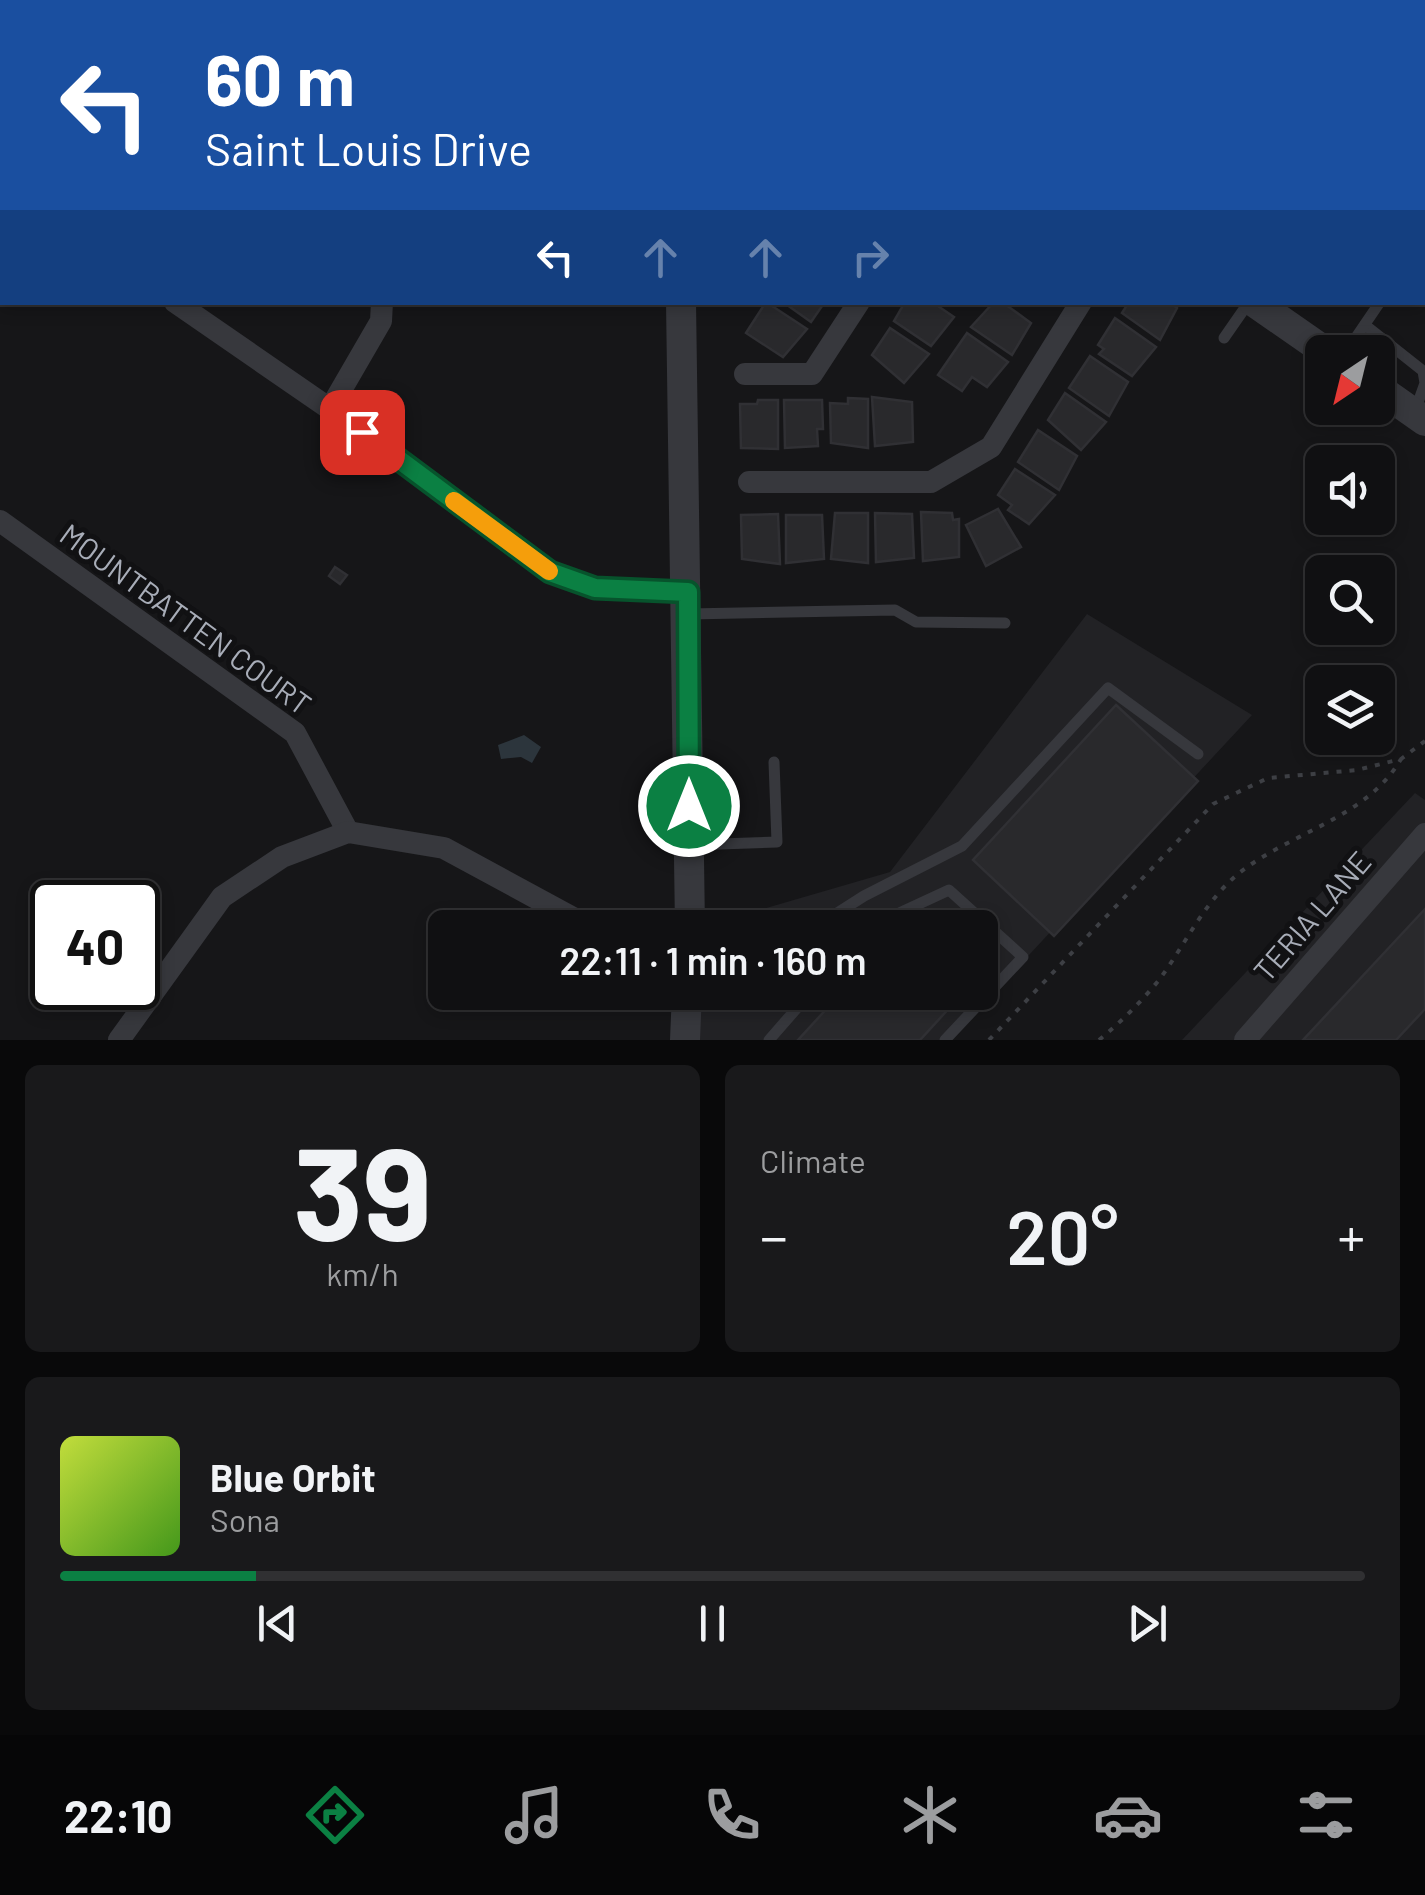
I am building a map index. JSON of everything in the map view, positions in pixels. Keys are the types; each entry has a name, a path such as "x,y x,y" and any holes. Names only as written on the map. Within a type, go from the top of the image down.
{"street":[{"path":"179,305 550,572 595,588 688,603"},
{"path":"330,410 381,321 382,305"},
{"path":"681,305 690,910"},
{"path":"745,374 812,374 857,305"},
{"path":"748,482 931,482 991,447 1078,305"},
{"path":"1256,305 1305,338"},
{"path":"1395,400 1420,418"},
{"name":"MOUNTBATTEN COURT","path":"0,522 295,733 348,832"},
{"path":"119,1040 222,897 282,857 348,832 444,848 558,910"},
{"name":"TERIA LANE","path":"1246,1040 1425,834"},
{"path":"685,1040 686,1010"}],"lane":[{"path":"1224,338 1249,305"},
{"path":"1358,335 1378,305"},
{"path":"1365,325 1423,371 1420,418"},
{"path":"688,603 895,610 916,622 1005,623"},
{"path":"846,910 962,846 1108,688 1198,754"},
{"path":"690,845 777,842 774,762"},
{"path":"906,910 950,890 972,910"},
{"path":"998,934 1023,957 998,984"},
{"path":"770,1040 795,1010"},
{"path":"945,1040 973,1010"}],"path":[{"path":"1098,1040 1159,980 1231,881 1260,858 1357,805 1389,779 1401,759 1425,741"},
{"path":"989,1040 1213,804 1268,778 1358,770 1401,759"}],"shaded area":[{"path":"1087,614 1252,715 998,988 998,910 759,910 890,872"},
{"path":"524,735 541,747 532,763 521,757 501,759 498,745"},
{"path":"1415,793 1425,800 1425,1040 1182,1040"},
{"path":"686,1010 978,1010 950,1040 685,1040"}],"building":[{"path":"764,305 771,305 807,329 783,357 746,333"},
{"path":"787,305 821,305 811,322"},
{"path":"903,305 936,305 954,317 931,346 894,321"},
{"path":"991,305 1006,305 1031,323 1012,355 971,327"},
{"path":"1127,305 1177,308 1160,340 1122,313"},
{"path":"1115,318 1156,347 1132,376 1099,354 1104,349 1098,345"},
{"path":"890,328 929,354 904,383 872,355"},
{"path":"967,333 1008,362 987,387 972,377 962,391 938,375"},
{"path":"1090,356 1128,382 1109,416 1069,388"},
{"path":"1065,393 1106,422 1081,450 1048,420"},
{"path":"872,397 912,402 913,442 875,446"},
{"path":"848,398 868,399 868,448 831,443 830,403 848,404"},
{"path":"758,400 778,400 778,449 741,448 740,404 757,404"},
{"path":"784,400 822,400 823,429 817,429 818,446 785,448"},
{"path":"1038,430 1077,456 1059,490 1018,462"},
{"path":"1015,469 1055,495 1029,524 1008,510 1012,505 998,495"},
{"path":"998,509 1021,547 986,566 966,525"},
{"path":"921,512 952,513 953,520 959,519 959,557 923,561"},
{"path":"835,513 868,513 868,563 831,559"},
{"path":"875,513 912,514 914,558 876,562"},
{"path":"778,514 780,564 742,559 741,515"},
{"path":"786,515 822,515 824,559 786,563"},
{"path":"335,567 347,575 340,584 329,576"},
{"path":"1116,705 1198,781 1054,936 973,860"},
{"path":"1425,909 1425,1009 1396,1040 1303,1040"},
{"path":"826,1010 948,1010 920,1040 798,1040"}],"slow traffic":[{"path":"454,501 549,571"}],"route":[{"path":"362,432 550,572 595,588 688,592 689,806"}]}
